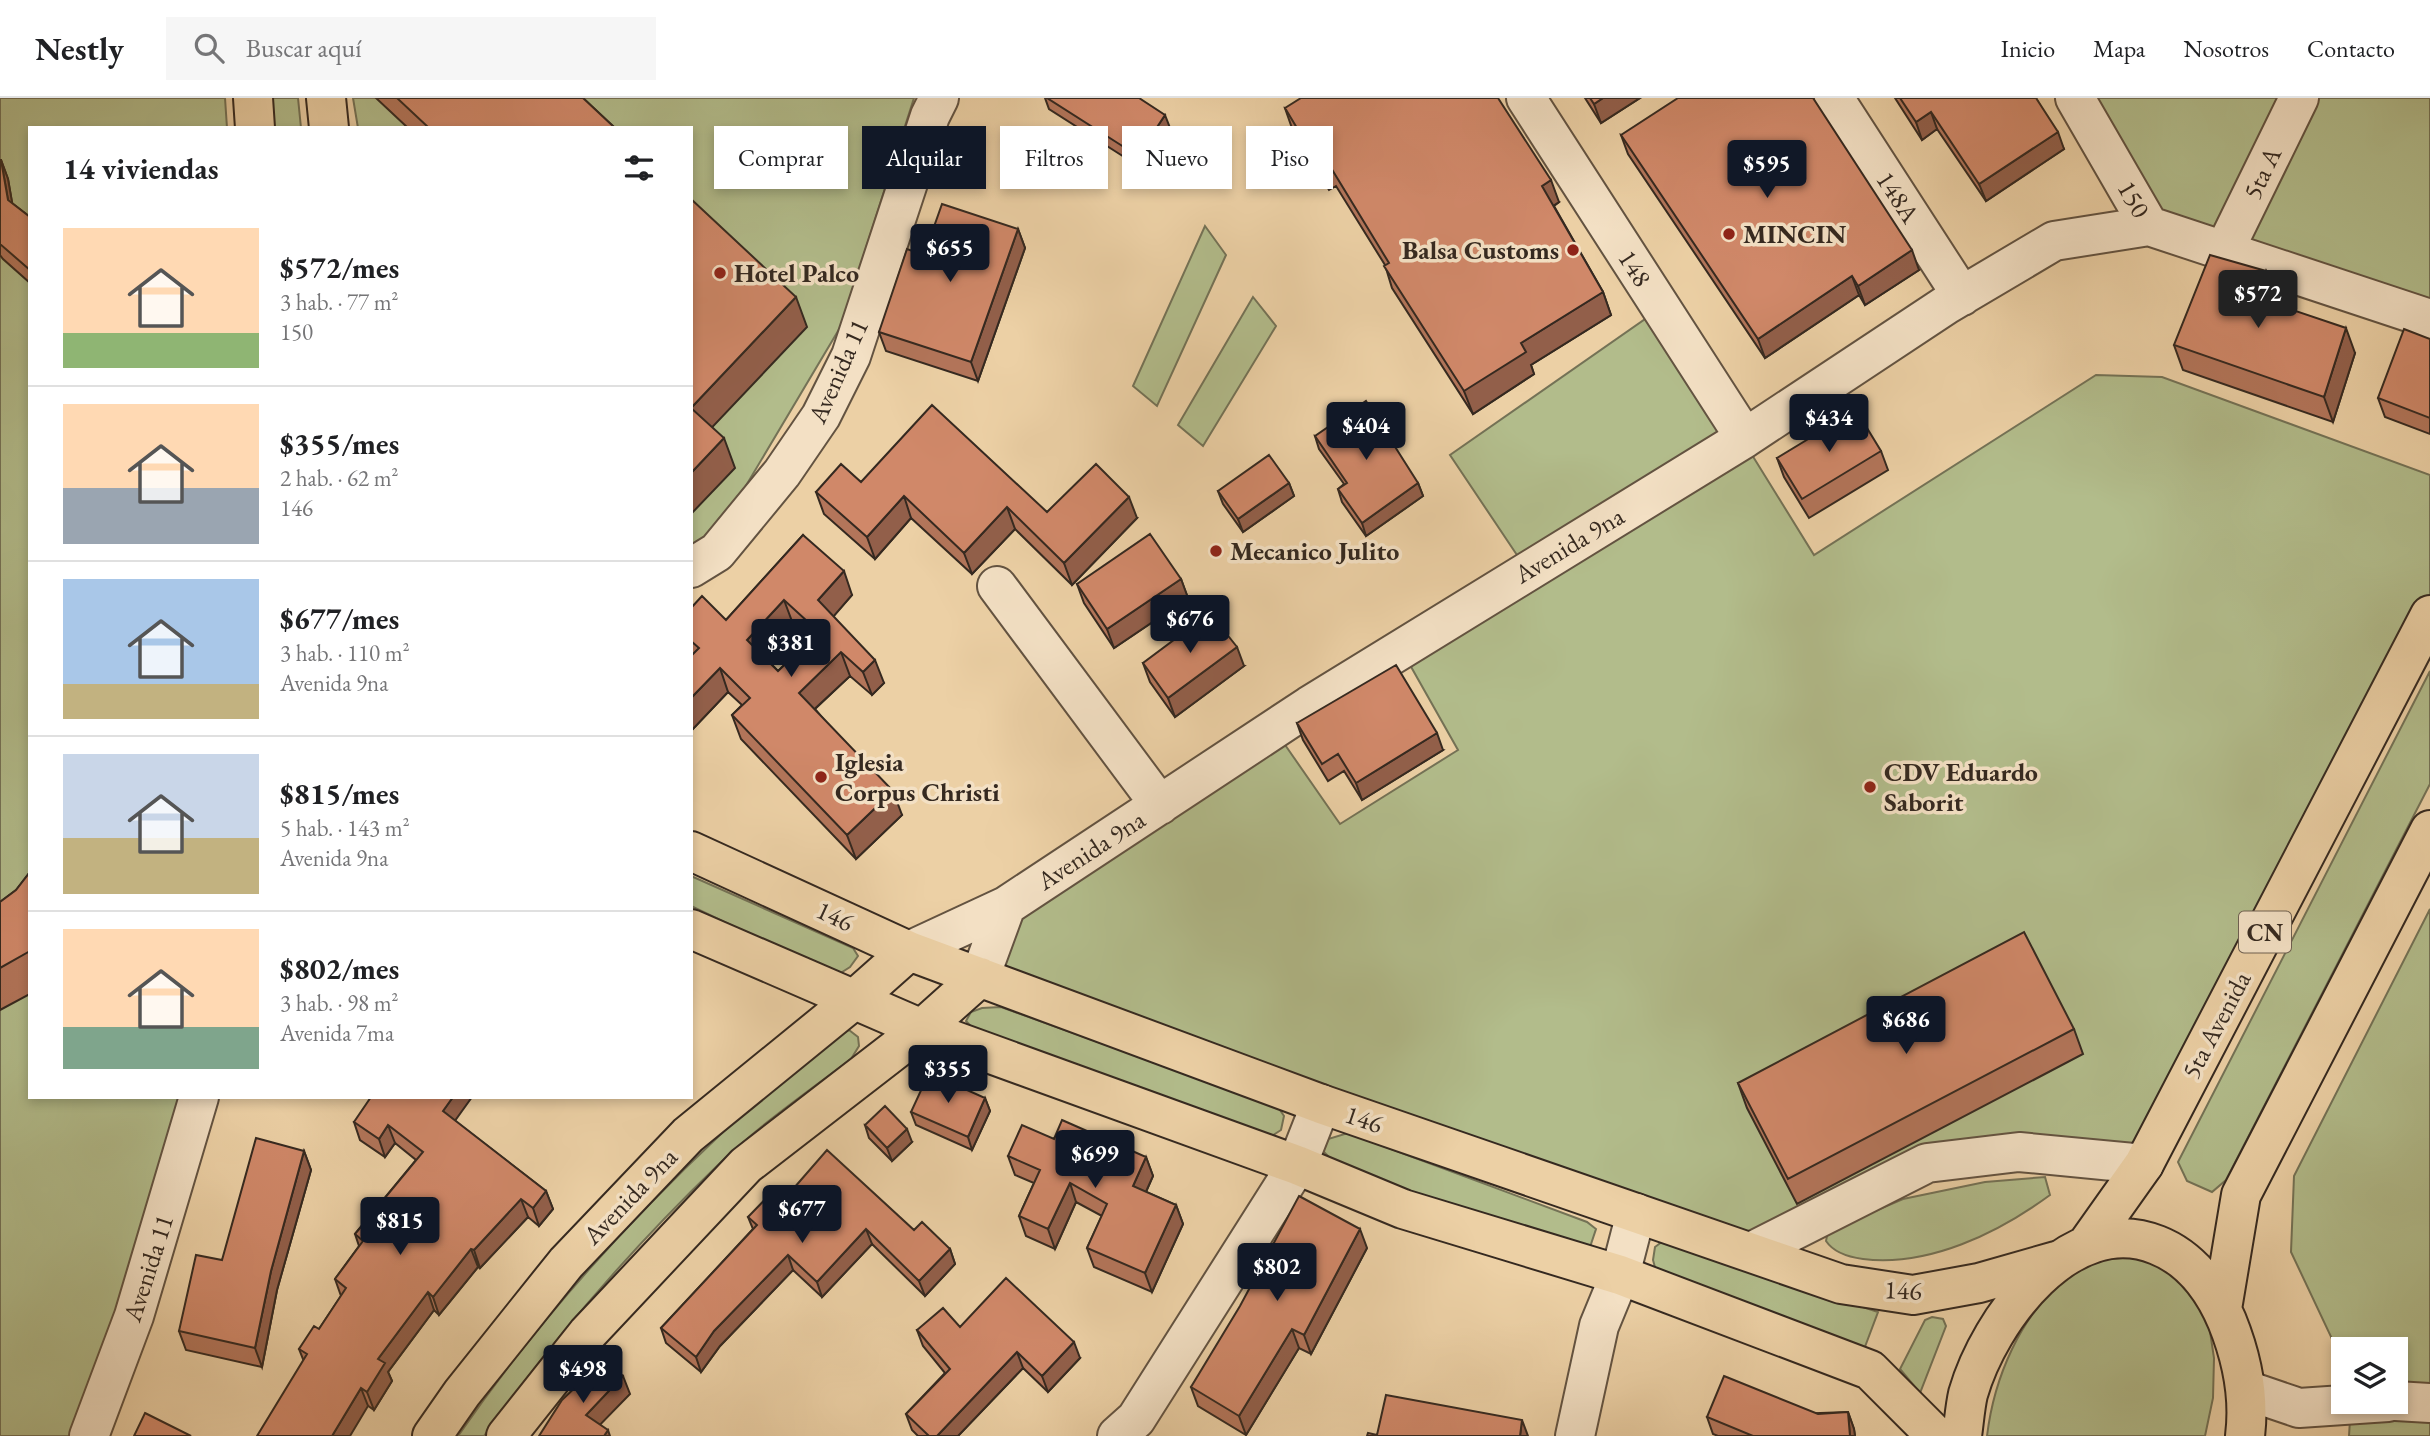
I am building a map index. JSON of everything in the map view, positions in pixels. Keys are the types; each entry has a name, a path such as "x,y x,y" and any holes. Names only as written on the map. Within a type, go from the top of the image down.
{"main road":[{"path":"253,98 255,126"},
{"name":"5ta Avenida","path":"2072,1252 2144,1164 2430,615"},
{"path":"2222,1310 2241,1195 2430,830"},
{"name":"146","path":"693,852 909,951 1321,1104 1841,1284 1913,1295 1979,1283 2114,1239 2145,1240 2174,1252 2202,1278 2222,1310 2238,1349 2246,1390 2245,1436"},
{"path":"693,930 922,1029 1297,1165 1403,1209 1620,1275 1870,1370 1936,1436"},
{"name":"Avenida 9na","path":"432,1436 462,1393 566,1263 688,1135 855,999 909,951"},
{"path":"506,1436 587,1334 746,1165 922,1029 980,977"},
{"name":"CN","path":"1962,1436 1968,1393 1990,1343 2013,1307 2072,1252"}],"street":[{"name":"Avenida 11","path":"693,567 717,552 782,473 821,416 851,356 930,116 940,98"},
{"name":"148","path":"1526,98 1745,438"},
{"name":"148A","path":"1834,98 1962,296"},
{"name":"150","path":"2075,98 2149,226 2430,319"},
{"name":"5ta A","path":"2225,249 2299,98"},
{"name":"Avenida 9na","path":"909,951 1006,906 1309,706 1745,438 1962,296 2054,242 2149,226"},
{"path":"997,586 1160,804"},
{"path":"980,977 1006,906"},
{"name":"Avenida 11","path":"89,1436 134,1315 198,1099"},
{"path":"1129,1430 1297,1165 1321,1104"},
{"path":"1751,1252 1927,1163 2019,1152 2144,1164"},
{"path":"1575,1436 1599,1326 1620,1275 1636,1213"},
{"path":"2246,1390 2299,1408 2331,1406"},
{"path":"2408,1402 2430,1403"}],"green space":[{"path":"0,98 225,98 227,126 28,126 28,1099 198,1099 89,1436 0,1436"},
{"path":"272,98 298,98 301,126 274,126"},
{"path":"353,98 914,98 905,126 862,126 862,189 885,189 841,326 716,536 693,552 693,126 358,126"},
{"path":"2075,98 2430,98 2430,319 2149,226"},
{"path":"1205,226 1226,255 1157,406 1133,386"},
{"path":"1253,297 1276,326 1203,446 1178,425"},
{"name":"CDV Eduardo Saborit","path":"1661,308 1814,555 2096,375 2162,377 2430,475 2430,615 2144,1164 1927,1163 1751,1252 980,977 1006,906 1274,729 1340,824 1458,750 1401,649 1527,570 1450,455"},
{"path":"2430,671 2430,784 2226,1180 2212,1192 2187,1181 2178,1162"},
{"path":"693,877 853,948 858,956 850,967 839,974 827,971 693,907"},
{"path":"2430,909 2430,1436 2349,1436 2350,1414 2408,1414 2408,1337 2331,1337 2291,1252 2294,1176"},
{"path":"1001,1007 1278,1107 1284,1116 1281,1130 1267,1139 977,1033 966,1021 971,1012 982,1008"},
{"path":"849,1030 858,1037 859,1046 851,1059 749,1137 685,1197 624,1262 566,1330 484,1436 458,1436 549,1316 650,1204 750,1108 839,1034"},
{"path":"1348,1133 1587,1222 1596,1229 1590,1247 1582,1257 1336,1164 1322,1150 1328,1139"},
{"path":"2045,1177 2050,1195 2030,1209 1985,1234 1937,1252 1913,1258 1863,1259 1842,1254 1826,1241 1828,1231 1903,1199 1985,1182"},
{"path":"1663,1241 1878,1312 1863,1352 1656,1271 1653,1260 1655,1247"},
{"path":"2109,1255 2150,1259 2180,1274 2208,1318 2214,1358 2213,1398 2205,1436 1987,1436 2003,1371 2023,1329 2035,1311 2066,1278"},
{"path":"1932,1317 1943,1319 1946,1326 1920,1393 1900,1369 1925,1320"}],"building":[{"path":"397,98 583,98 613,126 427,126"},
{"path":"1047,98 1139,98 1165,115 1158,126 1122,126 1122,146 1108,137 1108,126 1091,126"},
{"path":"1301,98 1498,98 1551,180 1542,186 1603,292 1521,343 1526,352 1464,391 1384,266 1389,263 1333,171 1333,126 1296,126 1285,108"},
{"path":"1590,98 1603,98 1594,104"},
{"path":"1678,98 1813,98 1912,250 1858,286 1852,276 1758,339 1621,135"},
{"path":"1900,98 2036,98 2058,132 1979,184 1931,112 1916,122"},
{"path":"1,160 8,200 28,215 28,268 0,244"},
{"name":"Hotel Palco","path":"693,201 796,297 693,406"},
{"path":"942,204 1018,229 971,362 879,332 907,249 924,255"},
{"path":"2210,255 2266,271 2257,298 2346,328 2324,397 2174,345"},
{"path":"2404,329 2430,339 2430,418 2378,398"},
{"path":"1366,401 1418,483 1362,523 1338,489 1347,483 1315,436"},
{"path":"932,405 1047,512 1096,464 1129,497 1064,563 1007,507 964,553 904,496 867,537 816,492 841,464 861,482"},
{"path":"693,410 724,438 693,471"},
{"path":"1856,410 1881,451 1802,499 1777,458"},
{"path":"1269,455 1289,483 1238,519 1218,491"},
{"path":"1150,534 1181,579 1107,629 1077,584"},
{"path":"803,535 844,571 818,600 875,660 863,672 841,652 799,693 893,791 847,835 732,715 750,698 720,668 693,696 693,654 699,648 693,643 693,606 702,596 726,620","holes":["784,600 819,632 778,671 747,640"]},
{"path":"1210,613 1237,647 1168,698 1143,663"},
{"path":"1396,665 1437,733 1356,783 1338,754 1322,764 1297,723"},
{"path":"28,875 28,952 0,968 0,902 16,890"},
{"path":"2024,932 2074,1029 1788,1179 1738,1083"},
{"path":"929,1073 985,1098 968,1137 911,1112"},
{"path":"370,1099 452,1099 443,1111 546,1191 533,1208 521,1199 474,1250 471,1249 433,1297 428,1292 378,1359 385,1363 367,1392 361,1388 332,1436 257,1436 307,1354 299,1349 314,1326 319,1329 346,1288 335,1279 363,1241 355,1234 423,1152 388,1125 379,1139 354,1122"},
{"path":"885,1106 907,1129 887,1148 865,1125"},
{"path":"1062,1120 1146,1157 1133,1186 1176,1205 1145,1273 1087,1248 1107,1204 1070,1183 1048,1229 1019,1216 1040,1170 1008,1156 1022,1125 1054,1139"},
{"path":"256,1138 304,1151 271,1271 255,1348 179,1331 196,1255 222,1260"},
{"path":"827,1150 914,1230 922,1222 950,1249 919,1281 866,1229 817,1282 788,1255 714,1331 696,1357 661,1328 757,1225 748,1217 777,1187 787,1196"},
{"path":"1299,1196 1360,1229 1304,1335 1292,1329 1239,1416 1191,1387 1240,1306"},
{"path":"1006,1278 1074,1342 1042,1376 1017,1352 937,1436 929,1436 906,1414 950,1369 917,1330 943,1308 960,1327"},
{"path":"605,1359 623,1376 586,1415 608,1430 604,1436 539,1436 562,1400"},
{"path":"1724,1376 1818,1414 1848,1412 1850,1436 1753,1436 1707,1417"},
{"path":"1386,1395 1522,1420 1520,1436 1367,1436 1368,1433 1377,1435"},
{"path":"145,1413 191,1436 134,1436"}],"place":[{"name":"MINCIN","path":"1729,234"},
{"name":"Balsa Customs","path":"1573,250"},
{"name":"Hotel Palco","path":"720,273"},
{"name":"Mecanico Julito","path":"1216,551"},
{"name":"Iglesia Corpus Christi","path":"821,777"},
{"name":"CDV Eduardo Saborit","path":"1870,787"}]}
